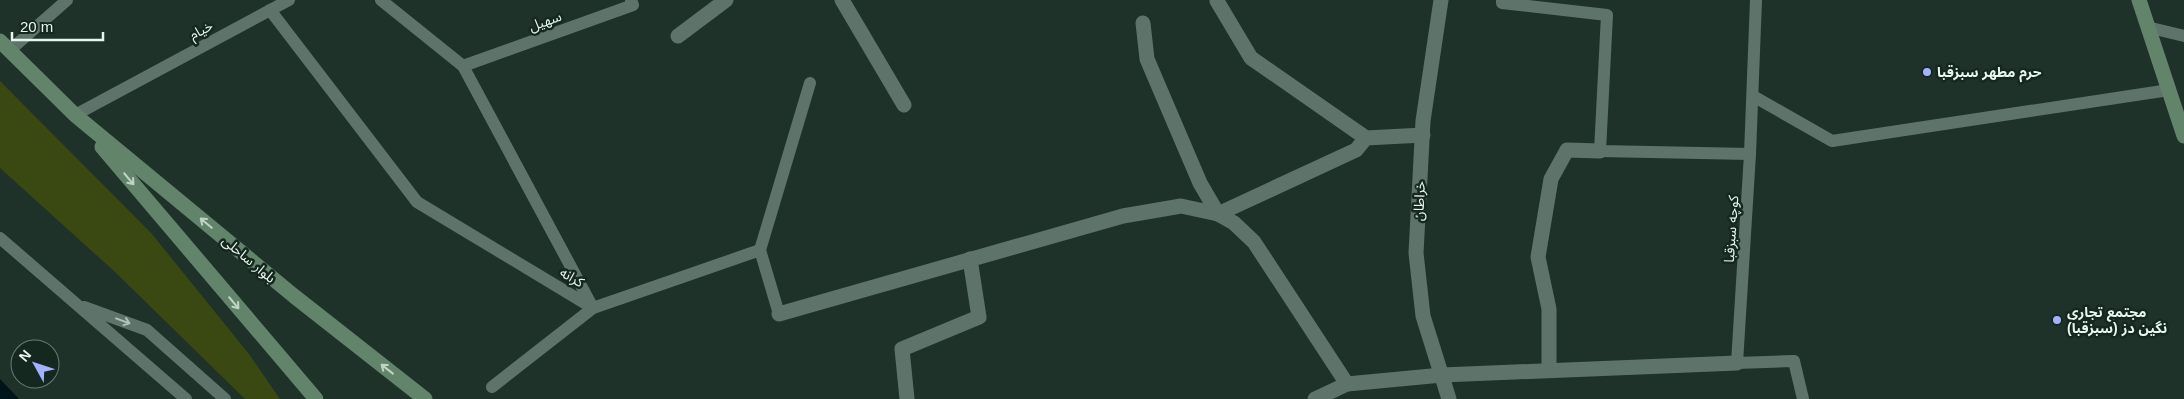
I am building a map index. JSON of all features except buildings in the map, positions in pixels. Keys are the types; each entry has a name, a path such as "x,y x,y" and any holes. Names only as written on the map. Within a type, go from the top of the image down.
{"main road":[{"path":"2139,0 2184,136"},
{"name":"بلوار ساحلی","path":"5,46 75,115 294,296 425,399"},
{"name":"بلوار ساحلی","path":"75,115 316,399"}],"street":[{"path":"678,36 726,0"},
{"name":"خراطان","path":"1441,0 1423,135 1416,253 1423,316 1449,399"},
{"path":"1217,1 1251,58 1366,138 1423,135"},
{"path":"847,2 904,104"},
{"path":"1142,23 1147,59 1200,184 1218,214"},
{"path":"1218,214 1356,150 1366,138"},
{"path":"1549,370 1549,309 1538,257 1551,179 1568,150 1600,151"},
{"path":"779,314 1123,216 1181,206 1218,214 1234,223 1254,242 1347,384"},
{"path":"907,399 902,349 979,317 970,260"},
{"path":"1315,399 1347,384 1442,375 1737,363"}],"lane":[{"path":"5,46 67,0"},
{"name":"خیام","path":"75,115 289,0"},
{"name":"کرانه","path":"381,0 463,66 593,308"},
{"name":"سهیل","path":"463,66 633,5 632,0"},
{"path":"1502,0 1502,3 1607,15 1600,151 1750,154"},
{"name":"کوچه سبزقبا","path":"1737,363 1750,154 1756,0"},
{"name":"کرانه","path":"270,10 417,202 593,308"},
{"path":"2147,27 2184,36"},
{"path":"779,314 760,250 810,83"},
{"path":"1753,96 1832,140 2169,90"},
{"path":"0,238 186,399"},
{"path":"492,387 593,308 760,250"},
{"path":"77,304 147,330 224,399"},
{"path":"1737,363 1794,361 1803,399"}],"green space":[{"path":"0,81 152,234 249,354 280,399 245,399 115,272 0,168"}],"shaded area":[{"path":"0,379 19,399 0,399"}],"place":[{"name":"حرم مطهر سبزقبا","path":"1927,72"},
{"name":"مجتمع تجاری نگین دز (سبزقبا)","path":"2057,320"}]}
